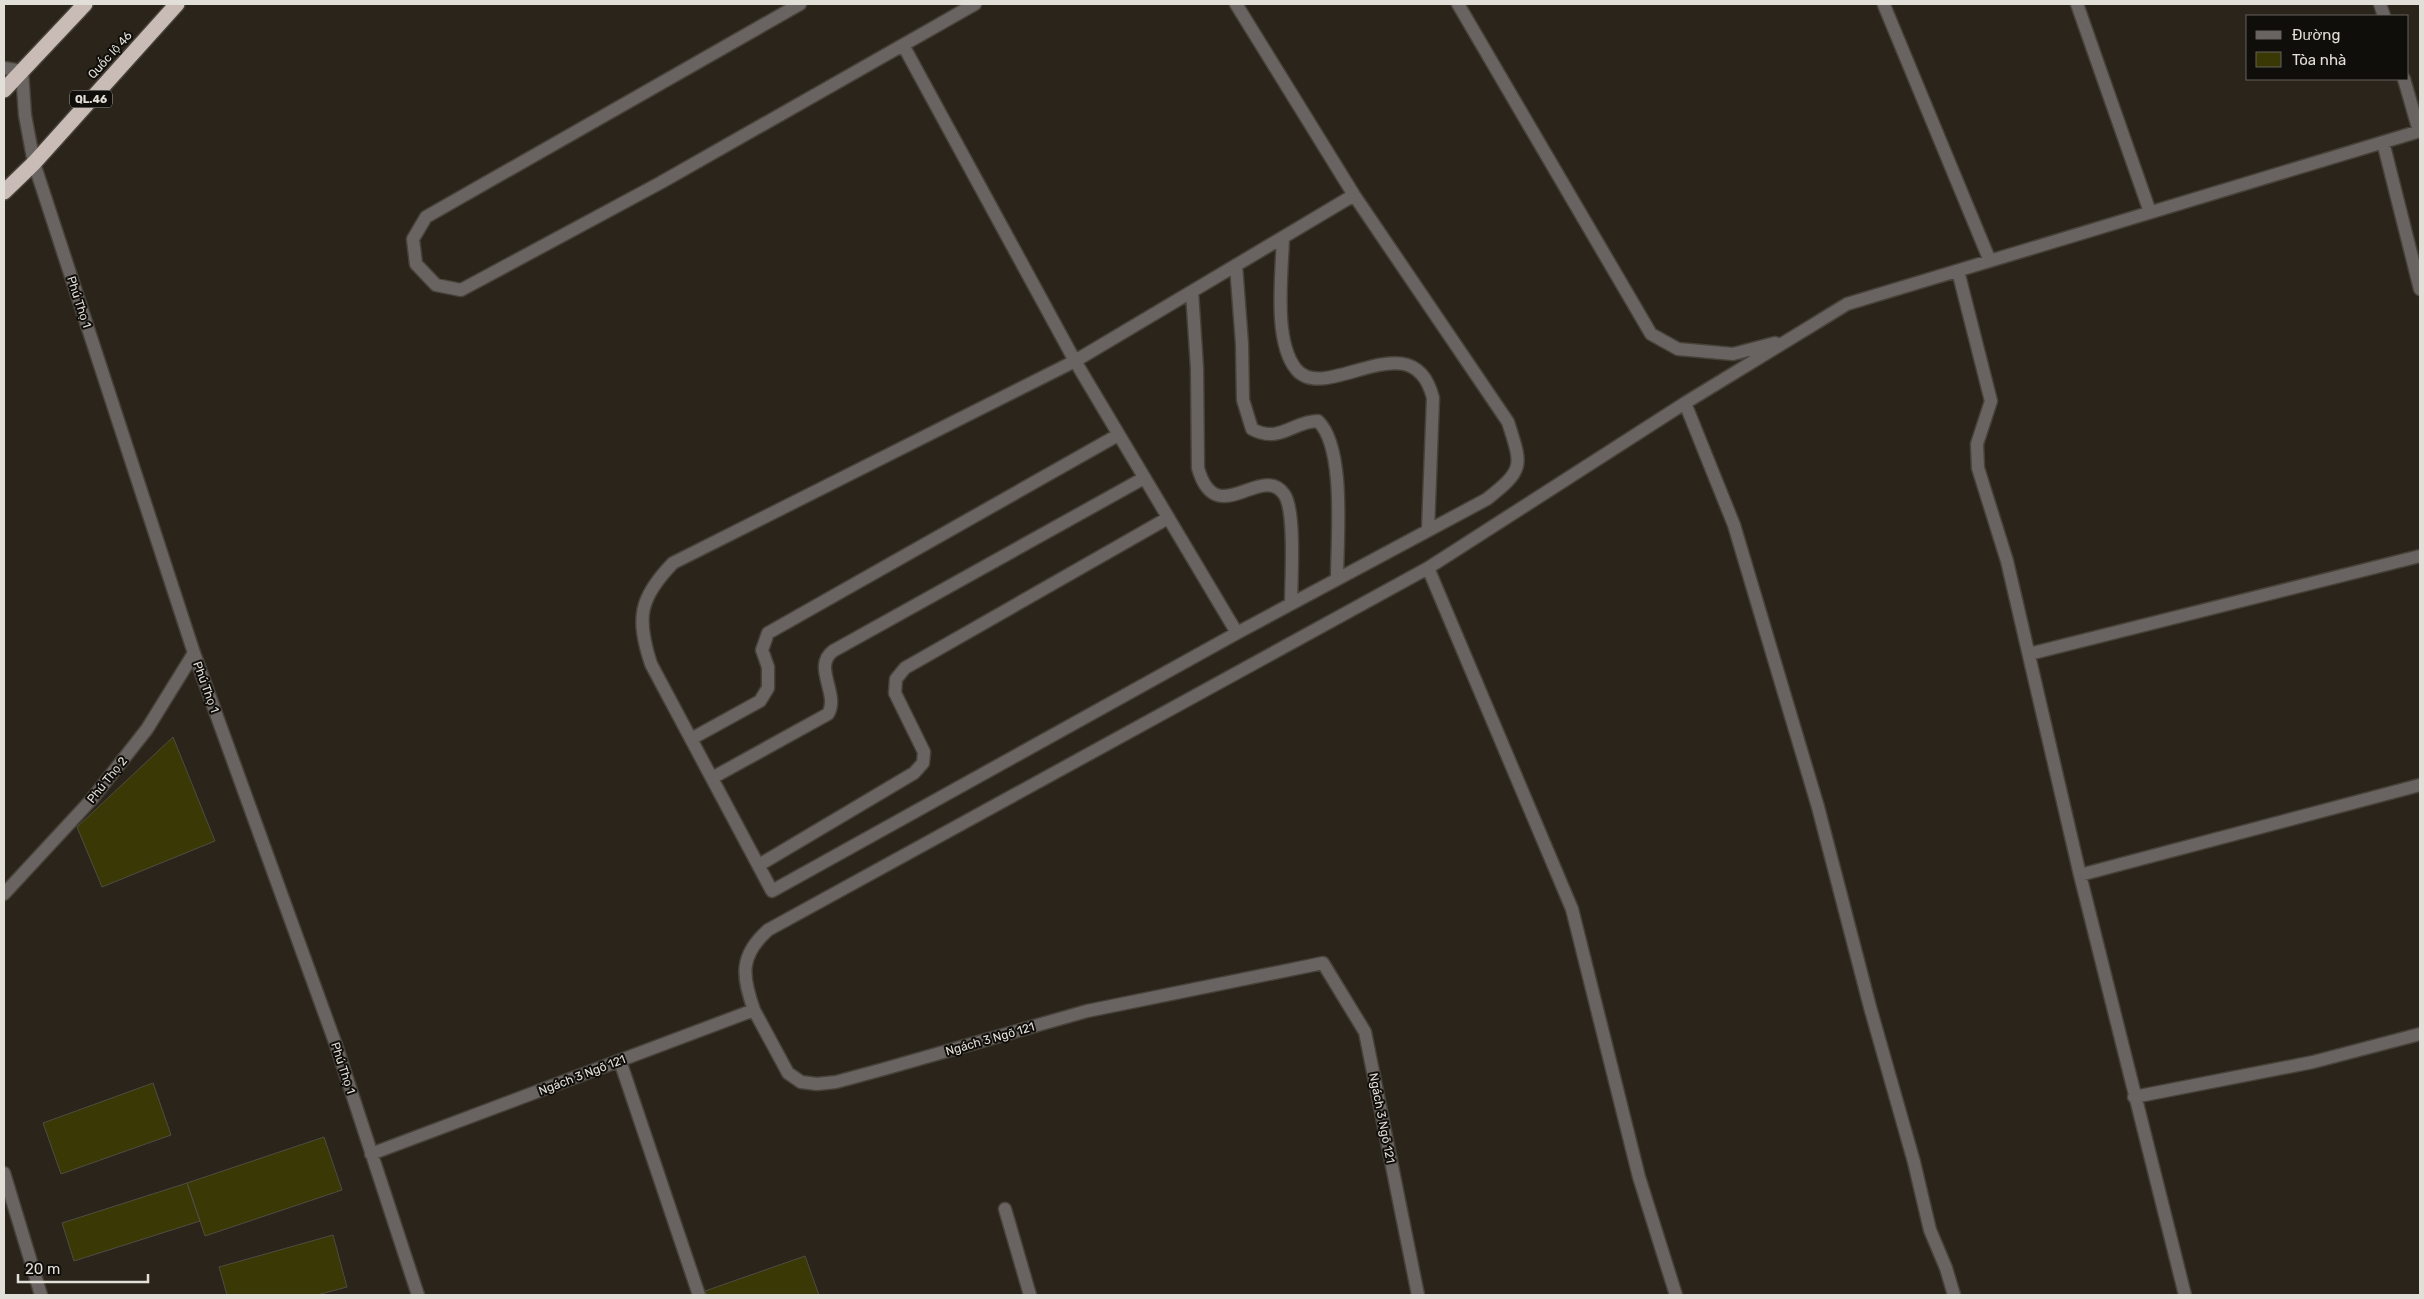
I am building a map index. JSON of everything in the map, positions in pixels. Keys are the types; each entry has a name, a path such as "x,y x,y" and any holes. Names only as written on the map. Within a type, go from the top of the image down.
{"highway":[{"path":"4,90 85,4"},
{"name":"Quốc lộ 46","path":"4,192 34,163 177,4"}],"street":[{"path":"800,4 426,217 414,239 416,264 436,285 461,290 660,183 975,4"},
{"path":"1236,4 1354,195 1508,422 1518,453 1516,472 1508,482 1487,499 1237,633 772,891 651,664 642,637 643,608 654,582 673,563 1075,362 1354,195"},
{"path":"1458,4 1651,334 1678,348 1733,354 1790,339"},
{"path":"2077,4 2150,212"},
{"path":"1884,5 1990,261"},
{"path":"903,46 1075,362 1237,633"},
{"path":"4,68 22,71"},
{"name":"Phú Thọ 1","path":"22,71 26,115 34,163 194,653 336,1045 418,1295"},
{"path":"754,1010 746,987 746,958 755,941 768,930 1428,568 1685,403 1846,304 2420,131 2404,80"},
{"path":"2383,142 2420,289"},
{"path":"1283,238 1283,335 1295,368 1302,375 1310,378 1327,378 1370,366 1396,364 1409,366 1425,376 1430,384 1433,398 1428,530"},
{"path":"1236,265 1242,344 1243,400 1252,429 1260,433 1272,435 1310,421 1318,421 1330,436 1336,463 1337,579"},
{"path":"1958,271 1991,401 1977,444 1978,468 2007,561 2080,875 2185,1295"},
{"path":"1192,292 1197,368 1198,468 1201,479 1210,492 1218,497 1230,496 1263,485 1275,487 1284,495 1290,513 1291,604"},
{"path":"1685,403 1737,534 1818,807 1930,1230 1946,1268 1954,1295"},
{"path":"691,739 760,701 768,688 768,667 762,650 768,633 1118,435"},
{"path":"712,778 828,714 832,702 824,666 826,656 833,651 1144,478"},
{"path":"759,865 914,772 923,763 924,752 895,693 896,679 905,668 1168,518"},
{"path":"2029,654 2420,556"},
{"path":"1428,568 1572,909 1639,1177 1676,1295"},
{"name":"Phú Thọ 2","path":"4,894 92,800 147,728 194,653"},
{"path":"2080,875 2420,785"},
{"name":"Ngách 3 Ngõ 121","path":"371,1154 754,1010 788,1073 801,1082 817,1084 836,1082 1087,1011 1323,963 1365,1032 1418,1295"},
{"path":"2134,1096 2312,1062 2420,1034"},
{"path":"620,1061 699,1295"},
{"path":"4,1173 41,1295"},
{"path":"1005,1209 1030,1295"}],"building":[{"path":"173,737 215,841 102,887 77,827"},
{"path":"153,1083 171,1135 61,1174 43,1123"},
{"path":"324,1137 342,1190 205,1236 187,1183"},
{"path":"187,1183 200,1221 74,1261 62,1223"},
{"path":"333,1235 347,1287 317,1295 227,1295 219,1267"},
{"path":"805,1256 819,1295 707,1295 705,1291"}]}
